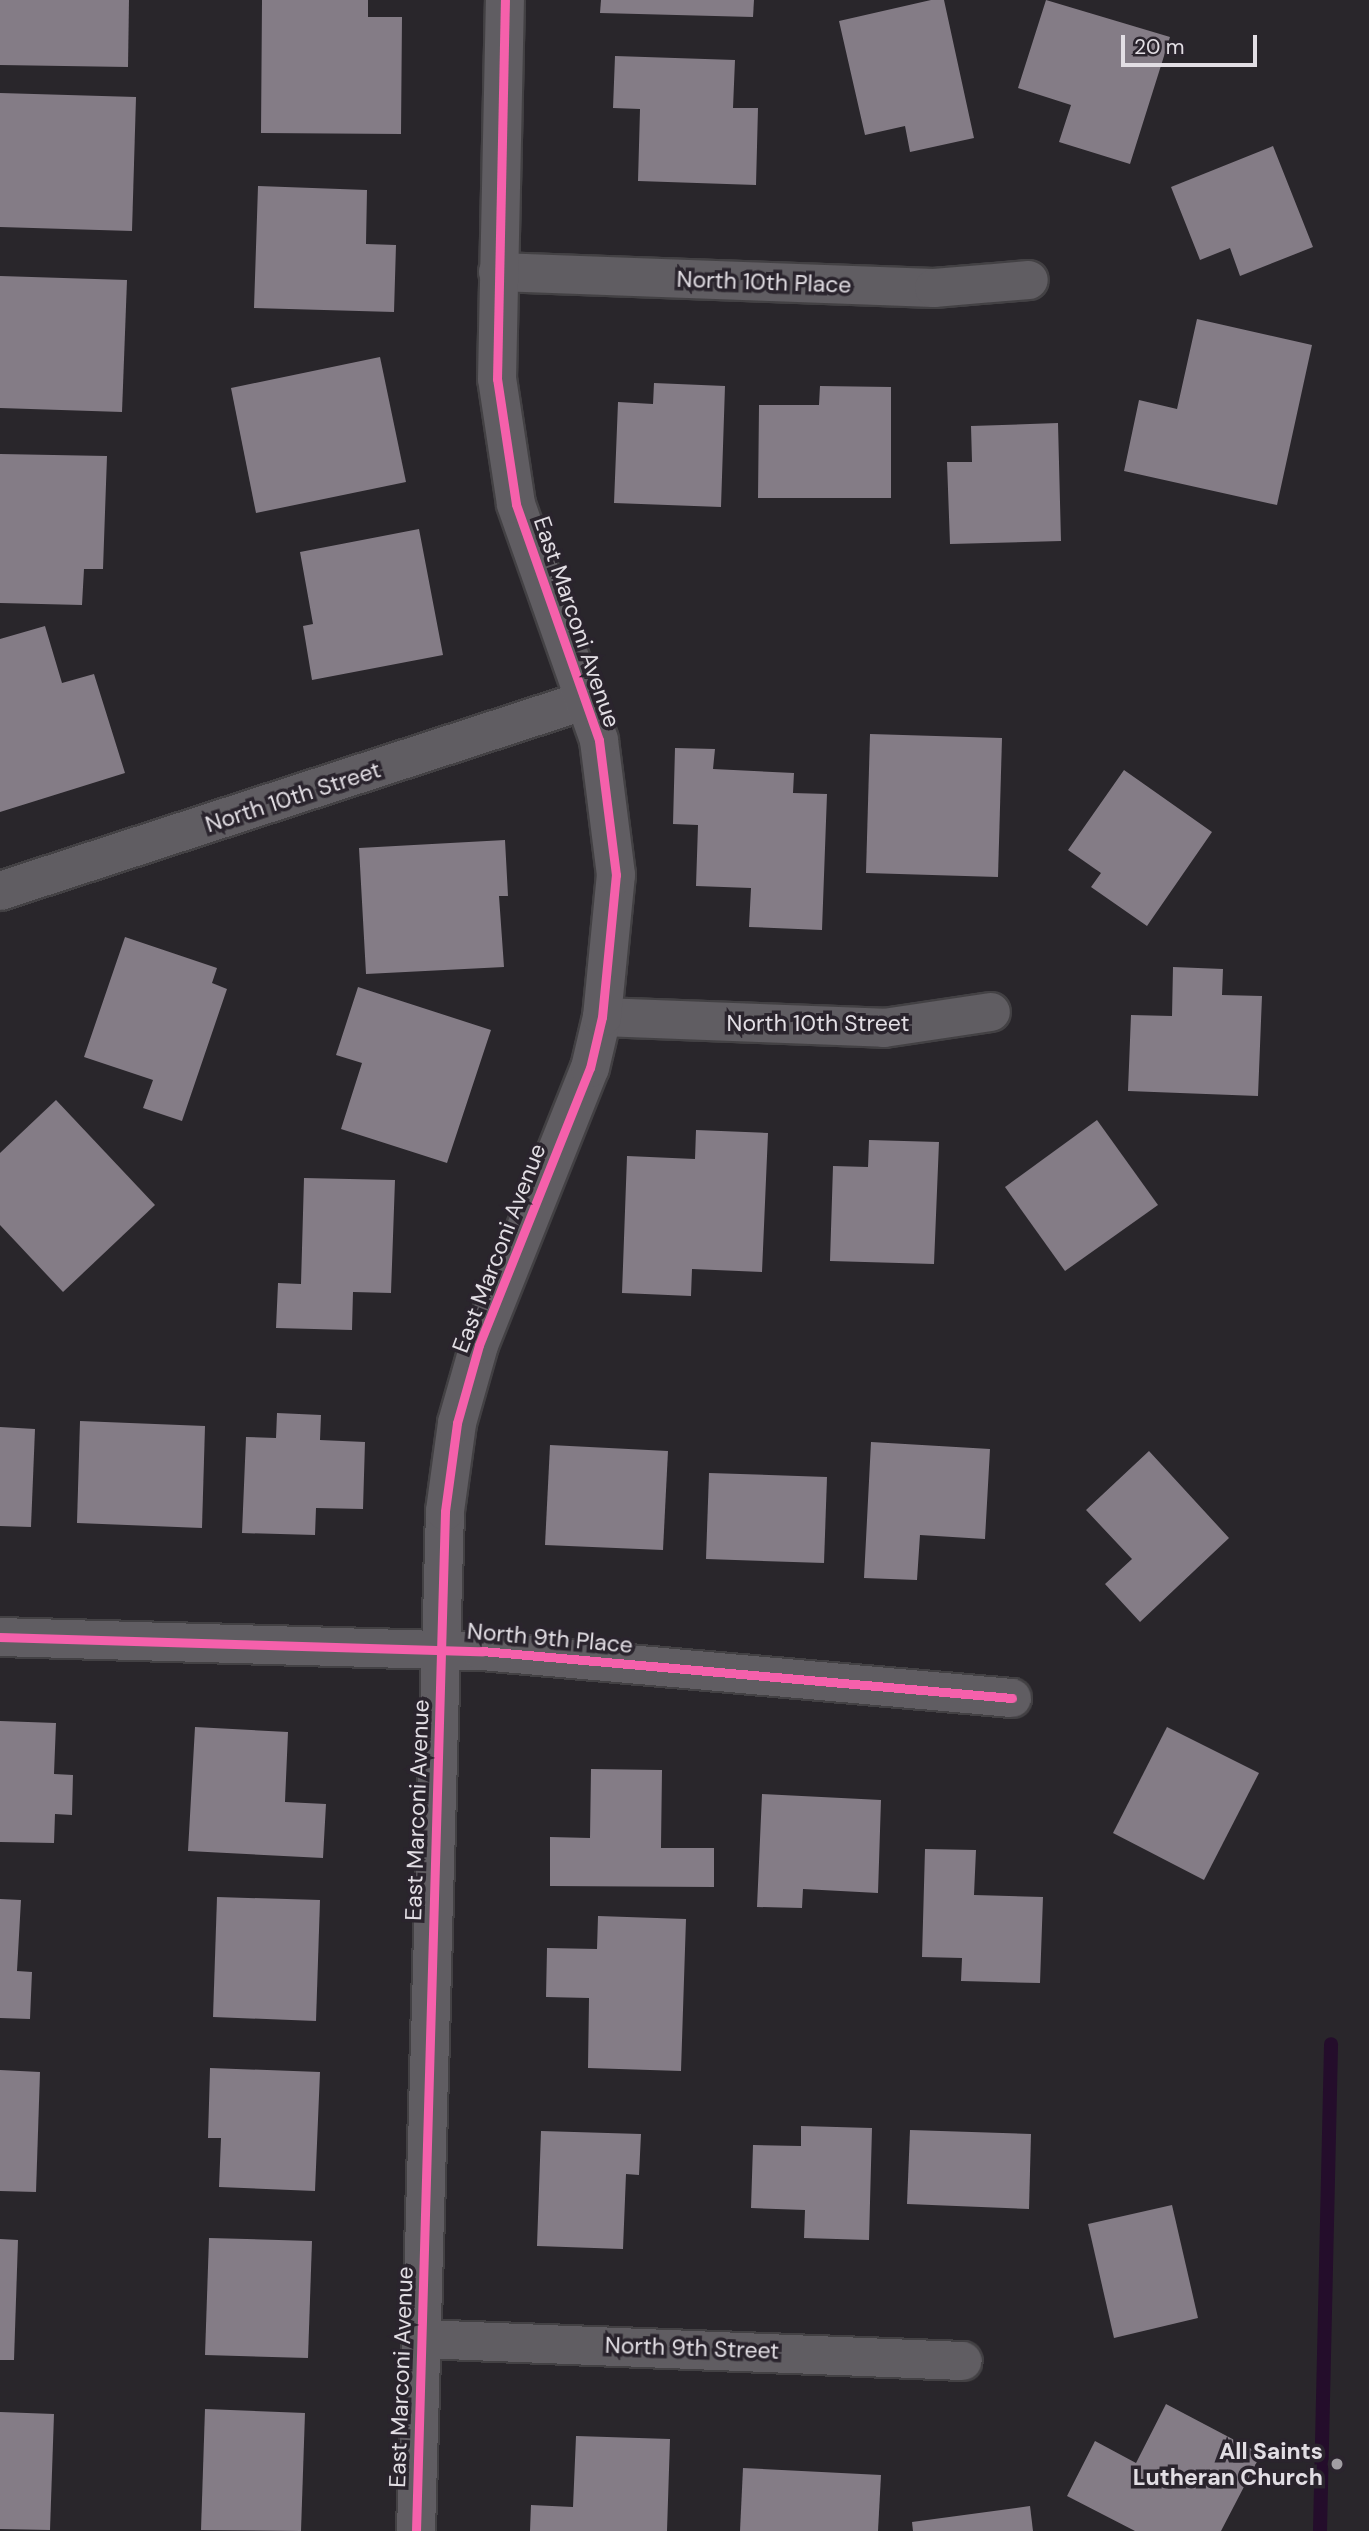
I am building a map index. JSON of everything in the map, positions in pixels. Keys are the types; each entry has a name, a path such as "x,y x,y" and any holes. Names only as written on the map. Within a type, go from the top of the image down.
{"street":[{"name":"East Marconi Avenue","path":"416,2531 445,1511 457,1423 479,1345 590,1068 602,1017 617,875 598,740 516,504 497,379 505,0"},
{"name":"North 10th Place","path":"498,272 934,288 1029,280"},
{"name":"North 10th Street","path":"0,891 586,700"},
{"name":"North 10th Street","path":"602,1017 884,1028 991,1012"},
{"name":"North 9th Place","path":"0,1637 441,1649 1012,1698"},
{"name":"North 9th Street","path":"422,2339 963,2361"}],"building":[{"path":"0,0 129,0 128,67 0,65"},
{"path":"262,0 368,0 368,17 402,17 401,134 261,133"},
{"path":"601,0 754,0 753,17 600,13"},
{"path":"931,0 944,0 974,138 910,152 905,126 865,135 839,21"},
{"path":"1046,0 1170,37 1130,164 1059,142 1071,105 1018,88"},
{"path":"615,56 735,60 733,108 758,108 756,185 638,181 640,109 613,108"},
{"path":"0,93 136,97 132,231 0,227"},
{"path":"1273,146 1313,247 1240,276 1230,248 1200,260 1171,187"},
{"path":"258,186 367,190 366,244 396,245 394,312 254,308"},
{"path":"0,276 127,280 122,412 0,408"},
{"path":"1197,319 1312,345 1277,505 1124,471 1139,400 1177,409"},
{"path":"380,357 406,482 256,513 231,388"},
{"path":"654,383 725,386 721,507 614,503 618,402 653,404"},
{"path":"820,386 891,387 891,498 758,498 759,405 819,405"},
{"path":"1058,423 1061,541 950,544 947,462 972,462 971,426"},
{"path":"0,454 107,456 103,569 84,569 82,605 0,603"},
{"path":"419,529 443,655 312,680 303,626 313,624 300,552"},
{"path":"45,626 62,683 94,674 125,773 0,812 0,639"},
{"path":"870,734 1002,738 998,877 866,873"},
{"path":"675,748 715,749 713,769 794,773 793,793 827,794 822,930 749,927 751,888 696,886 698,825 673,824"},
{"path":"1124,770 1212,832 1147,926 1091,887 1101,873 1068,850"},
{"path":"505,840 508,896 499,896 504,967 366,974 359,848"},
{"path":"125,937 217,968 212,983 227,989 182,1121 143,1108 153,1080 84,1057"},
{"path":"1173,967 1223,969 1222,995 1262,996 1258,1096 1128,1091 1131,1015 1172,1016"},
{"path":"358,987 491,1030 447,1163 341,1129 362,1063 336,1055"},
{"path":"56,1100 155,1205 63,1292 0,1225 0,1153"},
{"path":"1097,1120 1158,1205 1065,1271 1005,1187"},
{"path":"696,1130 768,1133 762,1272 692,1269 691,1296 622,1293 627,1156 695,1159"},
{"path":"869,1140 939,1142 934,1264 830,1261 833,1166 868,1167"},
{"path":"304,1178 395,1180 391,1293 353,1292 352,1330 276,1328 278,1283 301,1284"},
{"path":"277,1413 321,1415 320,1440 365,1442 363,1509 316,1508 315,1535 242,1533 246,1437 276,1438"},
{"path":"80,1421 205,1426 202,1528 77,1523"},
{"path":"0,1427 35,1429 31,1527 0,1526"},
{"path":"871,1442 990,1449 985,1539 920,1535 917,1580 864,1578"},
{"path":"550,1445 668,1451 663,1550 545,1545"},
{"path":"1149,1451 1229,1538 1140,1622 1105,1584 1132,1559 1086,1510"},
{"path":"709,1473 827,1477 824,1563 706,1559"},
{"path":"0,1721 56,1723 54,1774 73,1775 72,1815 55,1814 54,1843 0,1842"},
{"path":"195,1727 288,1732 285,1802 326,1804 323,1858 188,1851"},
{"path":"1167,1727 1259,1773 1204,1880 1113,1833"},
{"path":"591,1769 662,1770 661,1848 714,1848 714,1887 550,1886 550,1837 590,1838"},
{"path":"762,1794 881,1800 878,1893 803,1889 802,1908 757,1907"},
{"path":"925,1849 976,1850 974,1895 1043,1897 1040,1983 961,1981 962,1958 922,1957"},
{"path":"217,1897 320,1900 316,2021 213,2017"},
{"path":"0,1899 21,1900 17,1971 32,1972 30,2019 0,2018"},
{"path":"598,1916 686,1919 681,2071 588,2068 589,1998 546,1997 547,1948 597,1949"},
{"path":"210,2068 320,2072 315,2191 219,2187 221,2138 208,2138"},
{"path":"0,2070 40,2072 36,2192 0,2191"},
{"path":"801,2126 872,2128 869,2240 804,2238 805,2210 751,2208 753,2145 801,2146"},
{"path":"910,2130 1031,2134 1029,2209 907,2204"},
{"path":"541,2131 641,2134 639,2175 626,2174 623,2249 537,2246"},
{"path":"1172,2205 1198,2318 1114,2338 1088,2224"},
{"path":"209,2238 312,2241 308,2358 205,2355"},
{"path":"0,2239 18,2240 14,2360 0,2360"},
{"path":"1166,2404 1261,2454 1221,2531 1135,2531 1067,2496 1095,2441 1136,2463"},
{"path":"205,2409 305,2413 301,2531 201,2530"},
{"path":"0,2412 54,2414 50,2530 0,2529"},
{"path":"576,2436 670,2439 667,2531 530,2531 531,2505 573,2507"},
{"path":"743,2468 881,2475 878,2531 740,2531"},
{"path":"1030,2506 1033,2531 913,2531 912,2522"}],"waterway":[{"path":"1320,2531 1331,2044"}],"cycle path":[{"path":"416,2531 445,1511 457,1423 479,1345 590,1068 602,1017 616,875 599,740 516,504 497,379 505,0"},
{"path":"0,1637 482,1651 1012,1698"}],"place":[{"name":"All Saints Lutheran Church","path":"1337,2464"}]}
